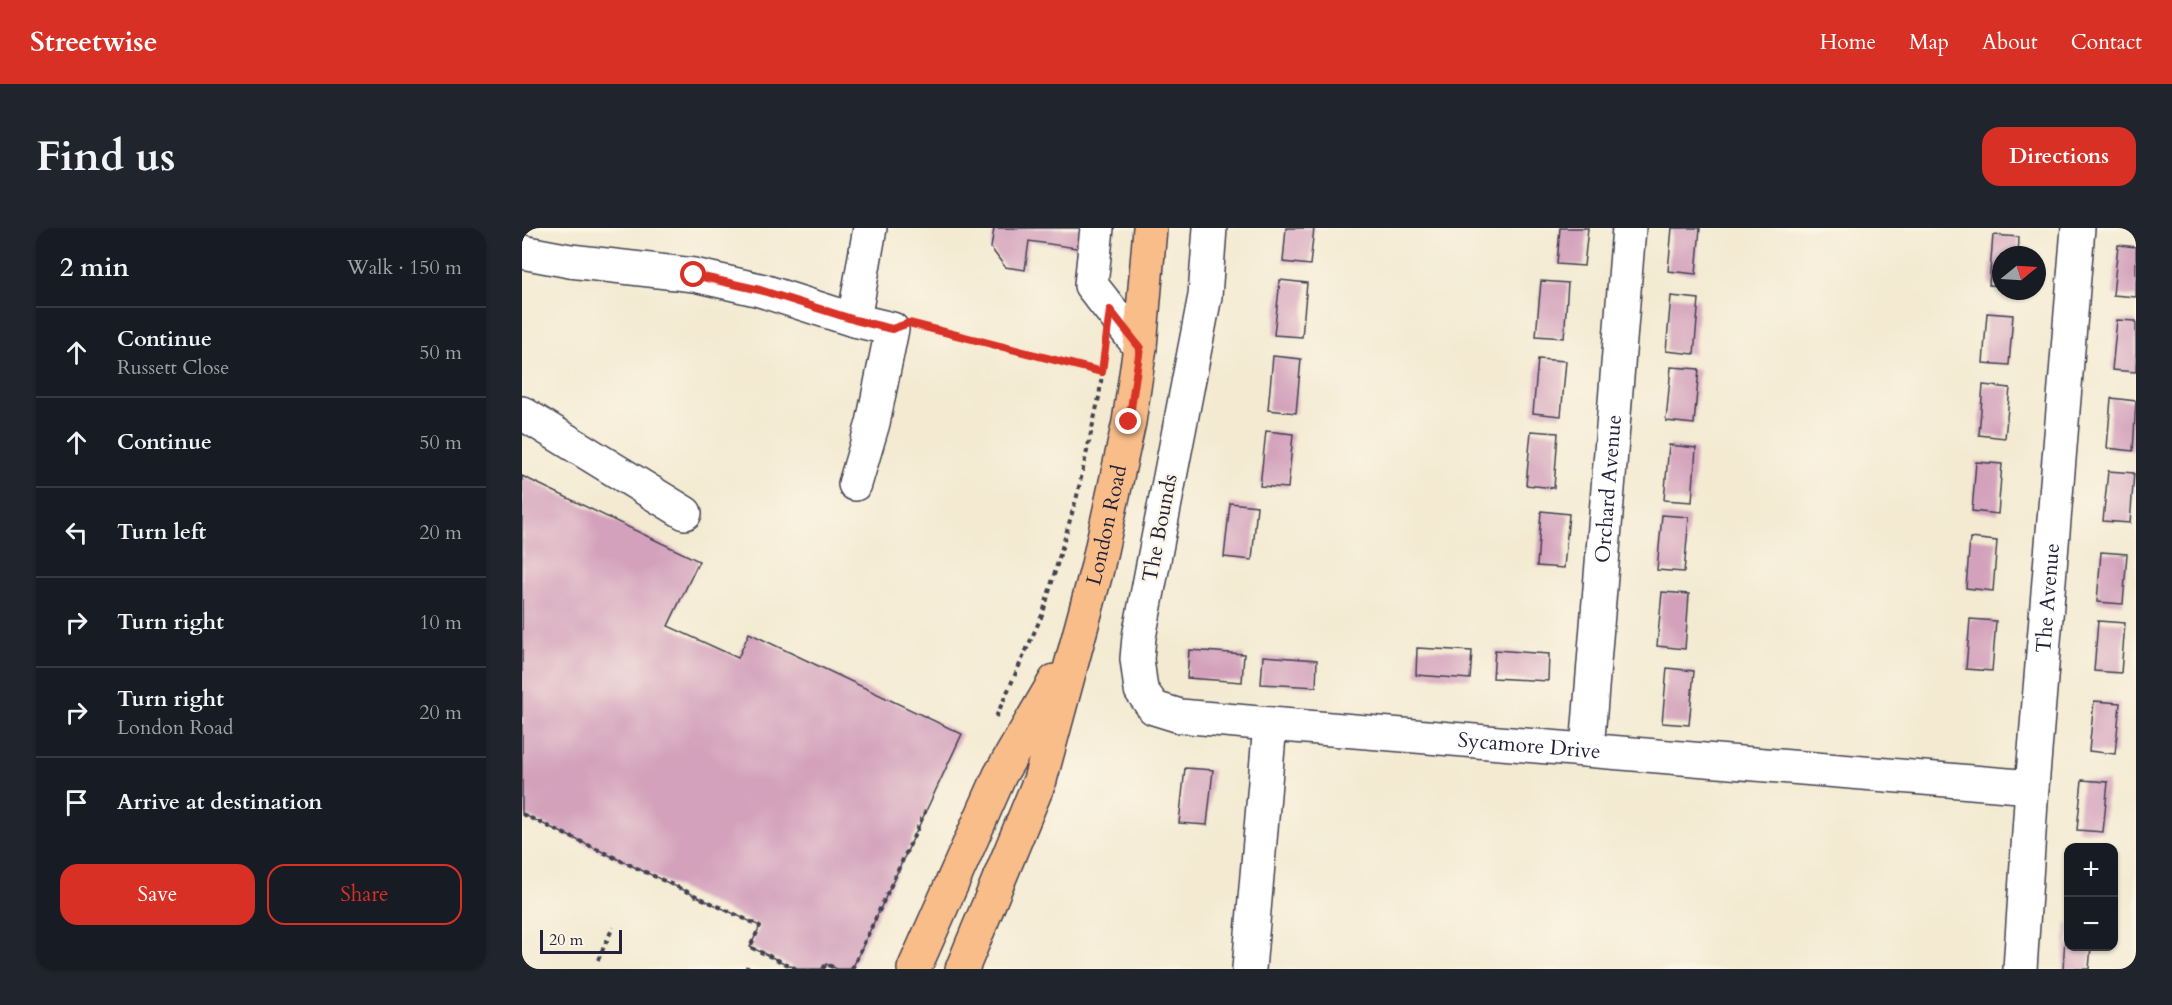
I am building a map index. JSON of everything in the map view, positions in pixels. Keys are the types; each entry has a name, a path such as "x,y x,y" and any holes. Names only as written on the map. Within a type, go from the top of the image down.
{"main road":[{"name":"London Road","path":"962,969 1040,780 1097,570 1129,422 1140,348 1150,228"},
{"name":"London Road","path":"914,969 1000,775 1077,643"}],"street":[{"path":"855,320 870,228"},
{"path":"1097,228 1091,285 1140,348"},
{"name":"The Bounds","path":"1210,228 1205,296 1139,637 1137,659 1141,690 1154,708 1180,716 1270,724"},
{"name":"Orchard Avenue","path":"1587,750 1629,228"},
{"name":"The Avenue","path":"2020,969 2032,787 2078,228"},
{"path":"522,252 570,261 694,275 760,290 855,320 892,329 873,423 855,484"},
{"path":"522,413 685,513"},
{"path":"1249,969 1270,724"},
{"name":"Sycamore Drive","path":"1270,724 2032,787"}],"path":[{"path":"994,721 1043,613 1077,496 1099,397 1110,310"},
{"path":"892,329 909,323 1102,372"},
{"path":"852,969 926,810"},
{"path":"522,814 760,926 750,947 797,969"},
{"path":"598,960 613,927"},
{"path":"823,969 826,964 837,969"},
{"path":"745,967 750,969"}],"building":[{"path":"994,228 1086,228 1083,249 1029,241 1025,270 1005,267 991,248"},
{"path":"1286,228 1314,228 1310,265 1283,262"},
{"path":"1560,228 1588,228 1584,266 1557,264"},
{"path":"1672,228 1700,228 1696,274 1668,271"},
{"path":"1993,235 2019,237 2018,246 1992,246"},
{"path":"2118,245 2136,247 2136,297 2113,295"},
{"path":"1992,248 1992,285 1989,285"},
{"path":"1280,280 1307,283 1302,337 1274,335"},
{"path":"1541,281 1568,283 1564,338 1536,336"},
{"path":"1671,296 1699,299 1694,354 1666,351"},
{"path":"1987,313 2013,315 2009,365 1983,363"},
{"path":"2117,320 2136,321 2136,372 2112,370"},
{"path":"1273,356 1301,359 1296,413 1268,410"},
{"path":"1538,359 1566,361 1561,416 1533,413"},
{"path":"1671,367 1699,369 1694,424 1666,421"},
{"path":"1983,385 2010,388 2005,438 1979,435"},
{"path":"2111,398 2136,401 2133,451 2107,448"},
{"path":"1266,431 1293,434 1288,488 1260,486"},
{"path":"1531,431 1558,433 1554,488 1526,485"},
{"path":"1669,445 1696,448 1692,502 1664,500"},
{"path":"1976,462 2002,464 1998,514 1972,511"},
{"path":"2108,471 2134,473 2130,523 2103,521"},
{"path":"522,476 699,561 668,626 738,658 749,633 962,734 852,969 837,969 826,964 823,969 797,969 750,947 760,926 522,814"},
{"path":"1230,503 1257,506 1252,560 1224,557"},
{"path":"1541,511 1569,514 1564,568 1537,566"},
{"path":"1662,515 1689,517 1684,572 1657,570"},
{"path":"1970,538 1997,541 1993,591 1966,588"},
{"path":"2101,552 2127,554 2123,604 2097,602"},
{"path":"1662,592 1689,594 1685,649 1657,646"},
{"path":"1970,619 1996,621 1992,671 1966,669"},
{"path":"2098,621 2125,623 2121,673 2094,671"},
{"path":"1417,648 1472,651 1470,679 1416,675"},
{"path":"1189,650 1244,654 1242,682 1187,678"},
{"path":"1495,650 1549,654 1548,681 1493,678"},
{"path":"1263,656 1317,660 1316,687 1261,684"},
{"path":"1667,668 1694,671 1689,725 1662,723"},
{"path":"2094,701 2120,703 2115,754 2089,751"},
{"path":"1185,768 1213,770 1207,825 1179,823"},
{"path":"2082,780 2108,782 2103,832 2077,830"},
{"path":"2064,951 2091,951 2089,969 2063,969"}],"route":[{"path":"694,275 760,290 855,320 892,329 909,323 1102,372 1110,310 1140,348 1129,422"}]}
